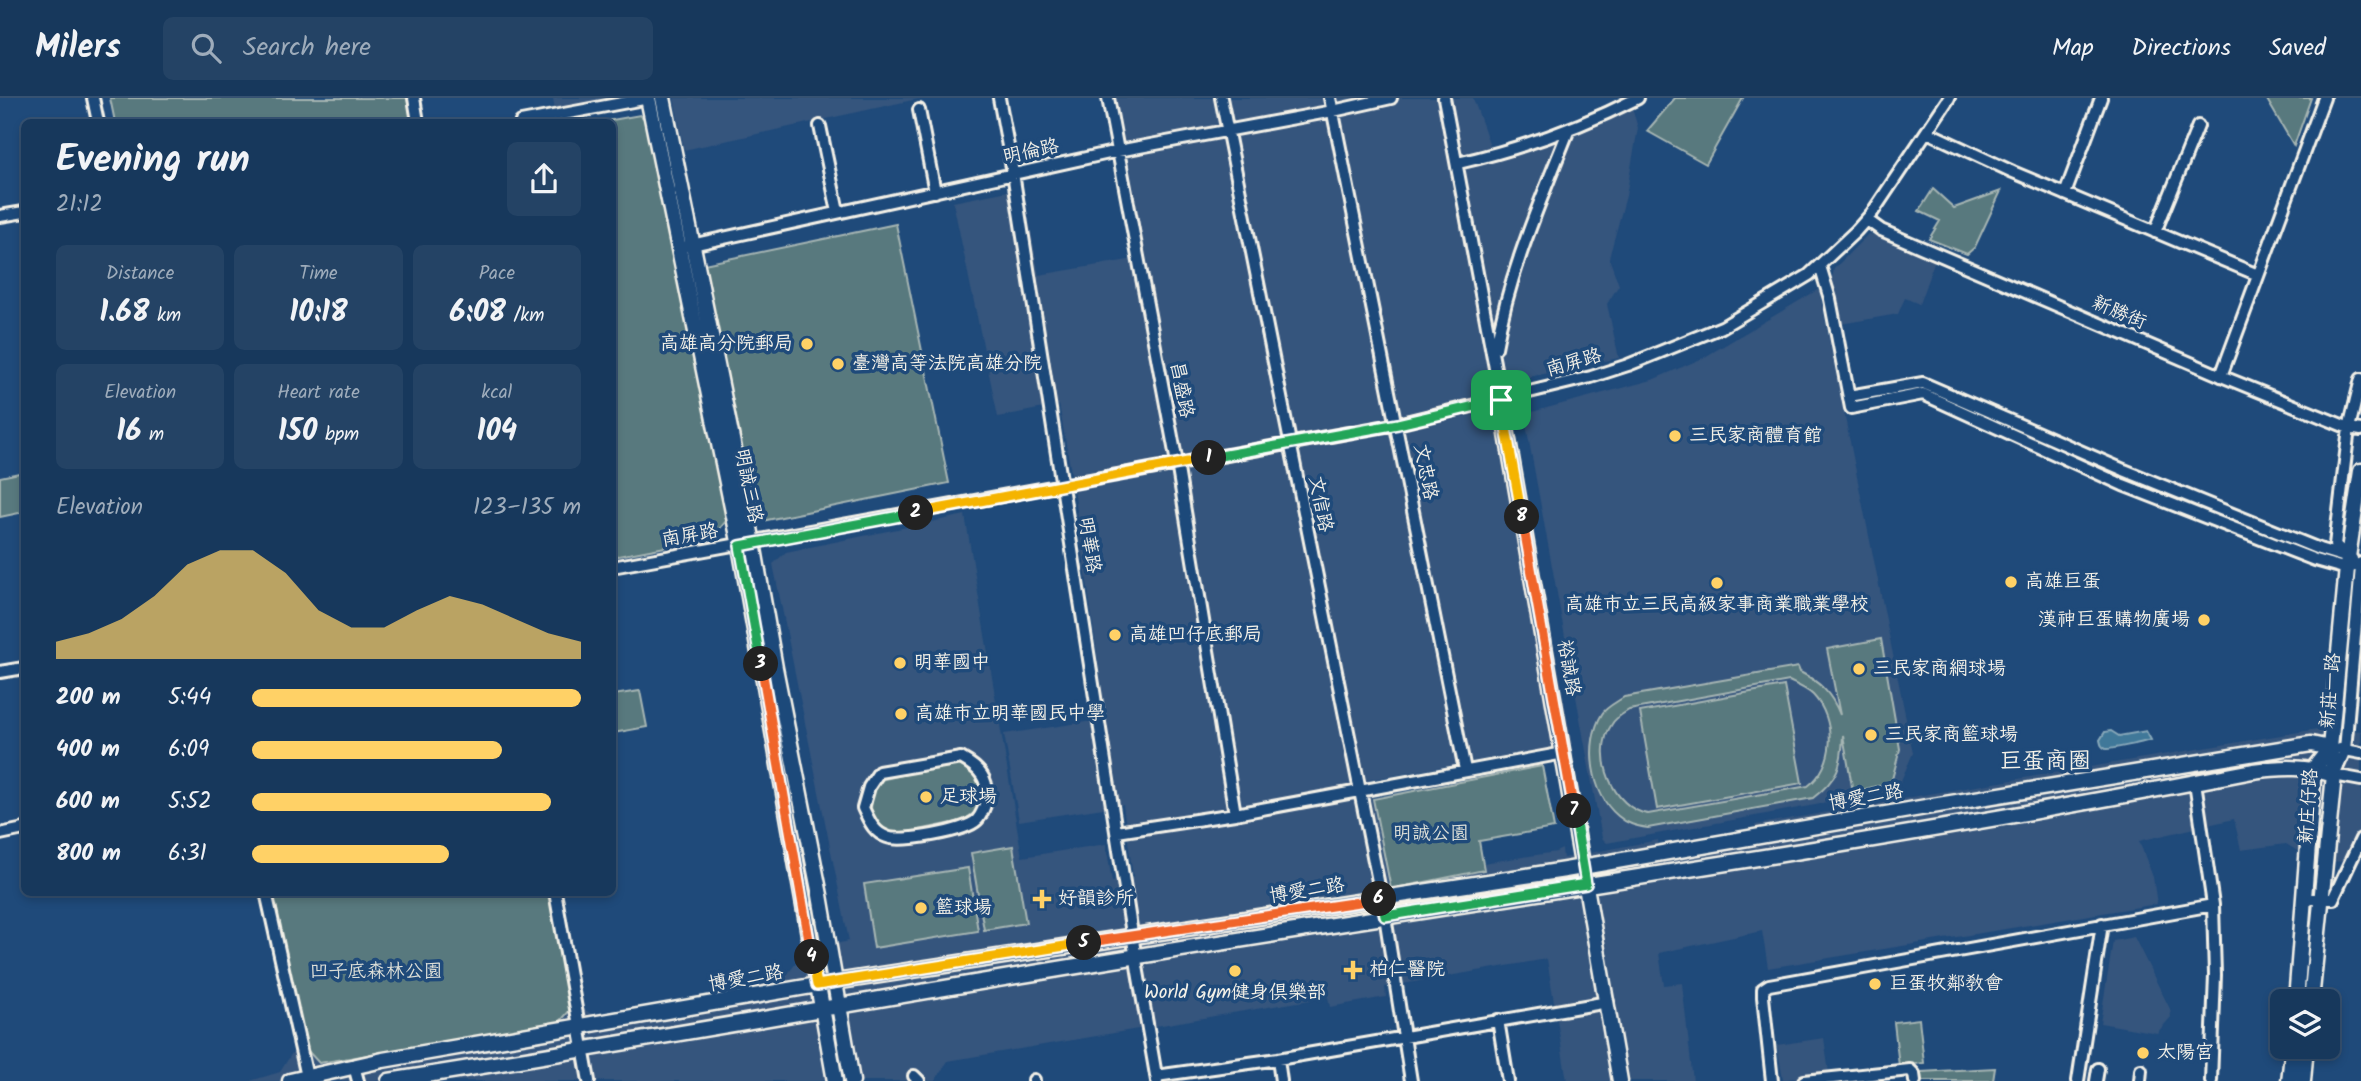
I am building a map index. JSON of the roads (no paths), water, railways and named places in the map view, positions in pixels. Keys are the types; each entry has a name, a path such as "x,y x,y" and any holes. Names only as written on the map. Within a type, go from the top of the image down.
{"main road":[{"name":"明誠三路","path":"649,98 687,246"},
{"name":"明誠三路","path":"663,98 687,246 840,1005 852,1081"},
{"name":"裕誠路","path":"1501,400 1620,1081"},
{"name":"新莊一路","path":"2337,749 2356,564 2361,471"},
{"name":"明誠三路","path":"746,545 835,1081"},
{"name":"博愛二路","path":"290,1081 354,1066 835,982 1584,867 2311,744 2337,749"},
{"name":"新庄仔路","path":"2311,989 2314,768 2337,749"},
{"name":"新庄仔路","path":"2298,989 2337,749"},
{"name":"博愛二路","path":"389,1081 583,1051 821,1007 2020,815 2286,766 2314,768 2334,775"},
{"path":"2289,1081 2291,1059"},
{"path":"2303,1081 2305,1059"}],"street":[{"path":"93,98 97,119"},
{"path":"414,98 418,119"},
{"path":"537,119 649,98"},
{"name":"明華路","path":"999,98 1156,1078"},
{"name":"昌盛路","path":"1108,98 1177,463 1235,814"},
{"name":"文信路","path":"1221,98 1385,916 1411,1081"},
{"name":"文忠路","path":"1331,98 1465,770"},
{"name":"明倫路","path":"687,246 1013,173 1391,98"},
{"name":"裕誠路","path":"1444,98 1501,400"},
{"path":"1458,163 1545,139 1638,98"},
{"name":"南屏路","path":"616,566 746,545 1398,424 1591,377 1628,365 1716,330 1785,291 1820,266 1867,220 1948,98"},
{"path":"2065,194 2101,98"},
{"path":"2221,376 2323,98"},
{"path":"919,110 934,192"},
{"path":"820,126 838,212"},
{"path":"2155,232 2198,126"},
{"path":"1494,358 1500,324 1528,234 1569,128"},
{"path":"1927,132 2065,194 2258,275"},
{"path":"0,216 21,212"},
{"name":"新勝街","path":"1867,220 1881,230 2221,376 2355,429"},
{"path":"1820,266 1830,299 1850,402"},
{"name":"新莊一路","path":"2356,564 2335,545 2361,379"},
{"path":"1850,402 1923,383 2128,471 2356,564"},
{"path":"1850,402 1923,394 2123,485 2315,560 2356,564"},
{"path":"2123,485 2128,471"},
{"path":"0,672 21,668"},
{"path":"2337,749 2361,753"},
{"path":"1117,832 1235,814 1563,753"},
{"path":"961,758 977,768 987,783 986,803 978,820 967,826 936,833 888,838 875,831 863,808 869,787 879,772 961,758"},
{"path":"2334,775 2361,780"},
{"path":"2194,782 2213,905 2215,975 2211,1081"},
{"path":"0,834 21,830"},
{"path":"2312,899 2333,899 2361,839"},
{"path":"266,896 307,1077"},
{"path":"556,896 589,1081"},
{"path":"1772,1081 1763,998 1763,989 1769,985 2213,905"},
{"path":"2078,1081 2102,924"},
{"path":"1156,1078 1608,1002"},
{"path":"1498,1020 1508,1081"},
{"path":"1278,1059 1282,1081"},
{"path":"354,1066 358,1081"},
{"path":"1804,1081 1910,1070 1915,1081"}],"place":[{"name":"高雄高分院郵局","path":"807,344"},
{"name":"臺灣高等法院高雄分院","path":"838,364"},
{"name":"三民家商體育館","path":"1675,436"},
{"name":"高雄巨蛋","path":"2011,582"},
{"name":"高雄市立三民高級家事商業職業學校","path":"1717,583"},
{"name":"漢神巨蛋購物廣場","path":"2204,620"},
{"name":"高雄凹仔底郵局","path":"1115,635"},
{"name":"明華國中","path":"900,663"},
{"name":"三民家商網球場","path":"1859,669"},
{"name":"高雄市立明華國民中學","path":"901,714"},
{"name":"三民家商籃球場","path":"1871,735"},
{"name":"足球場","path":"926,797"},
{"name":"好韻診所","path":"1042,899"},
{"name":"籃球場","path":"921,908"},
{"name":"柏仁醫院","path":"1353,970"},
{"name":"World Gym健身俱樂部","path":"1235,971"},
{"name":"巨蛋牧鄰教會","path":"1875,984"},
{"name":"太陽宮","path":"2143,1053"}],"district":[{"name":"巨蛋商圈","path":"2045,762"}],"park label":[{"name":"明誠公園","path":"1431,834"},
{"name":"凹子底森林公園","path":"376,972"}]}
